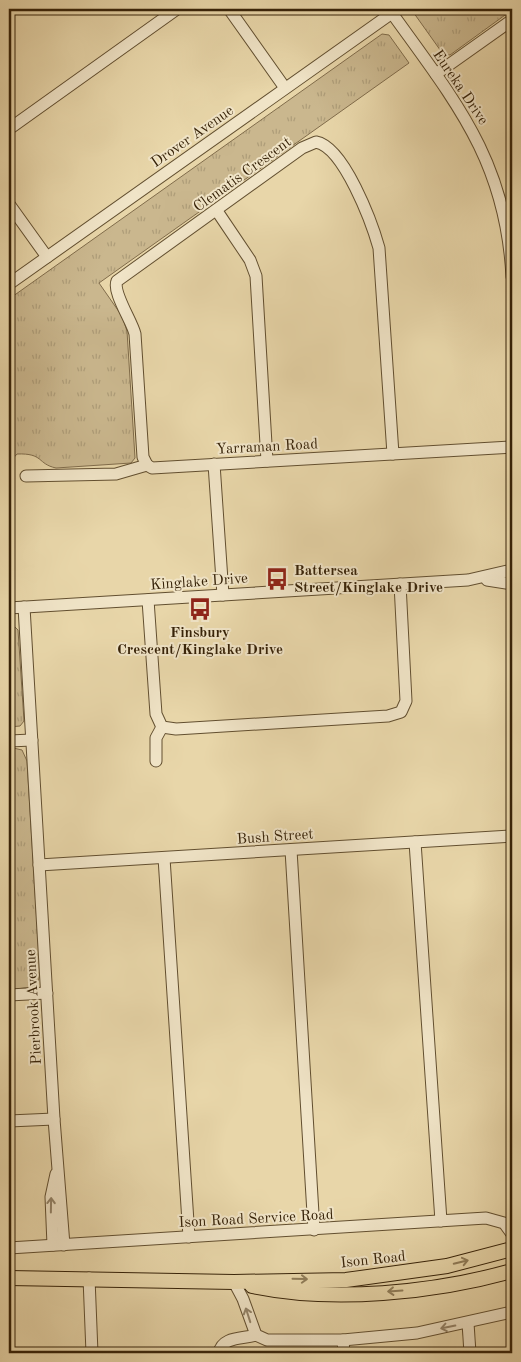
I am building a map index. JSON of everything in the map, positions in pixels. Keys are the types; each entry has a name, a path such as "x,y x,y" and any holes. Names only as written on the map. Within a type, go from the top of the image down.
{"main road":[{"name":"Ison Road","path":"9,1278 234,1282 290,1279 346,1280 446,1266 512,1249"},
{"name":"Ison Road","path":"234,1282 274,1290 367,1293 453,1285 512,1271"}],"street":[{"path":"9,129 177,9"},
{"path":"229,9 286,88"},
{"name":"Drover Avenue","path":"9,284 286,88 390,11"},
{"name":"Eureka Drive","path":"390,11 463,114 487,161 505,218 512,277"},
{"path":"436,74 512,20"},
{"name":"Clematis Crescent","path":"147,465 143,457 135,334 115,285 120,278 310,144 321,143 333,154 361,197 371,219 379,248 393,454"},
{"path":"9,204 47,257"},
{"path":"216,211 250,260 256,276 267,461"},
{"name":"Yarraman Road","path":"26,476 116,474 147,465 152,468 512,447"},
{"path":"214,464 223,595"},
{"name":"Kinglake Drive","path":"9,608 480,579 512,570"},
{"name":"Kinglake Drive","path":"480,579 512,584"},
{"path":"162,727 186,729 398,714 404,709 407,696 400,584"},
{"path":"148,600 156,714 162,727 155,744 156,761"},
{"name":"Pierbrook Avenue","path":"24,607 54,1118 59,1166 51,1197 59,1245"},
{"path":"9,742 32,740"},
{"name":"Bush Street","path":"39,865 512,836"},
{"path":"415,842 441,1221"},
{"path":"291,850 314,1230"},
{"path":"164,858 190,1237"},
{"path":"9,995 47,993"},
{"path":"9,1121 54,1118"},
{"name":"Ison Road Service Road","path":"9,1248 486,1218 508,1220 512,1234"},
{"path":"89,1278 92,1353"},
{"path":"234,1282 243,1299 256,1335"},
{"path":"219,1353 223,1343 228,1340 256,1335 266,1340 343,1340 417,1333 512,1312"},
{"path":"468,1323 470,1353"},
{"path":"343,1340 344,1353"}],"green space":[{"path":"411,9 512,10 450,55 443,54"},
{"path":"382,34 389,35 409,63 99,283 122,316 127,331 135,458 131,463 56,468 32,455 17,454 9,463 9,299"},
{"path":"9,626 14,626 18,630 24,721 20,726 9,727"},
{"path":"9,747 22,750 27,761 40,973 38,983 31,987 9,990"}],"place":[{"name":"Battersea Street/Kinglake Drive","path":"277,579"},
{"name":"Finsbury Crescent/Kinglake Drive","path":"200,609"}]}
